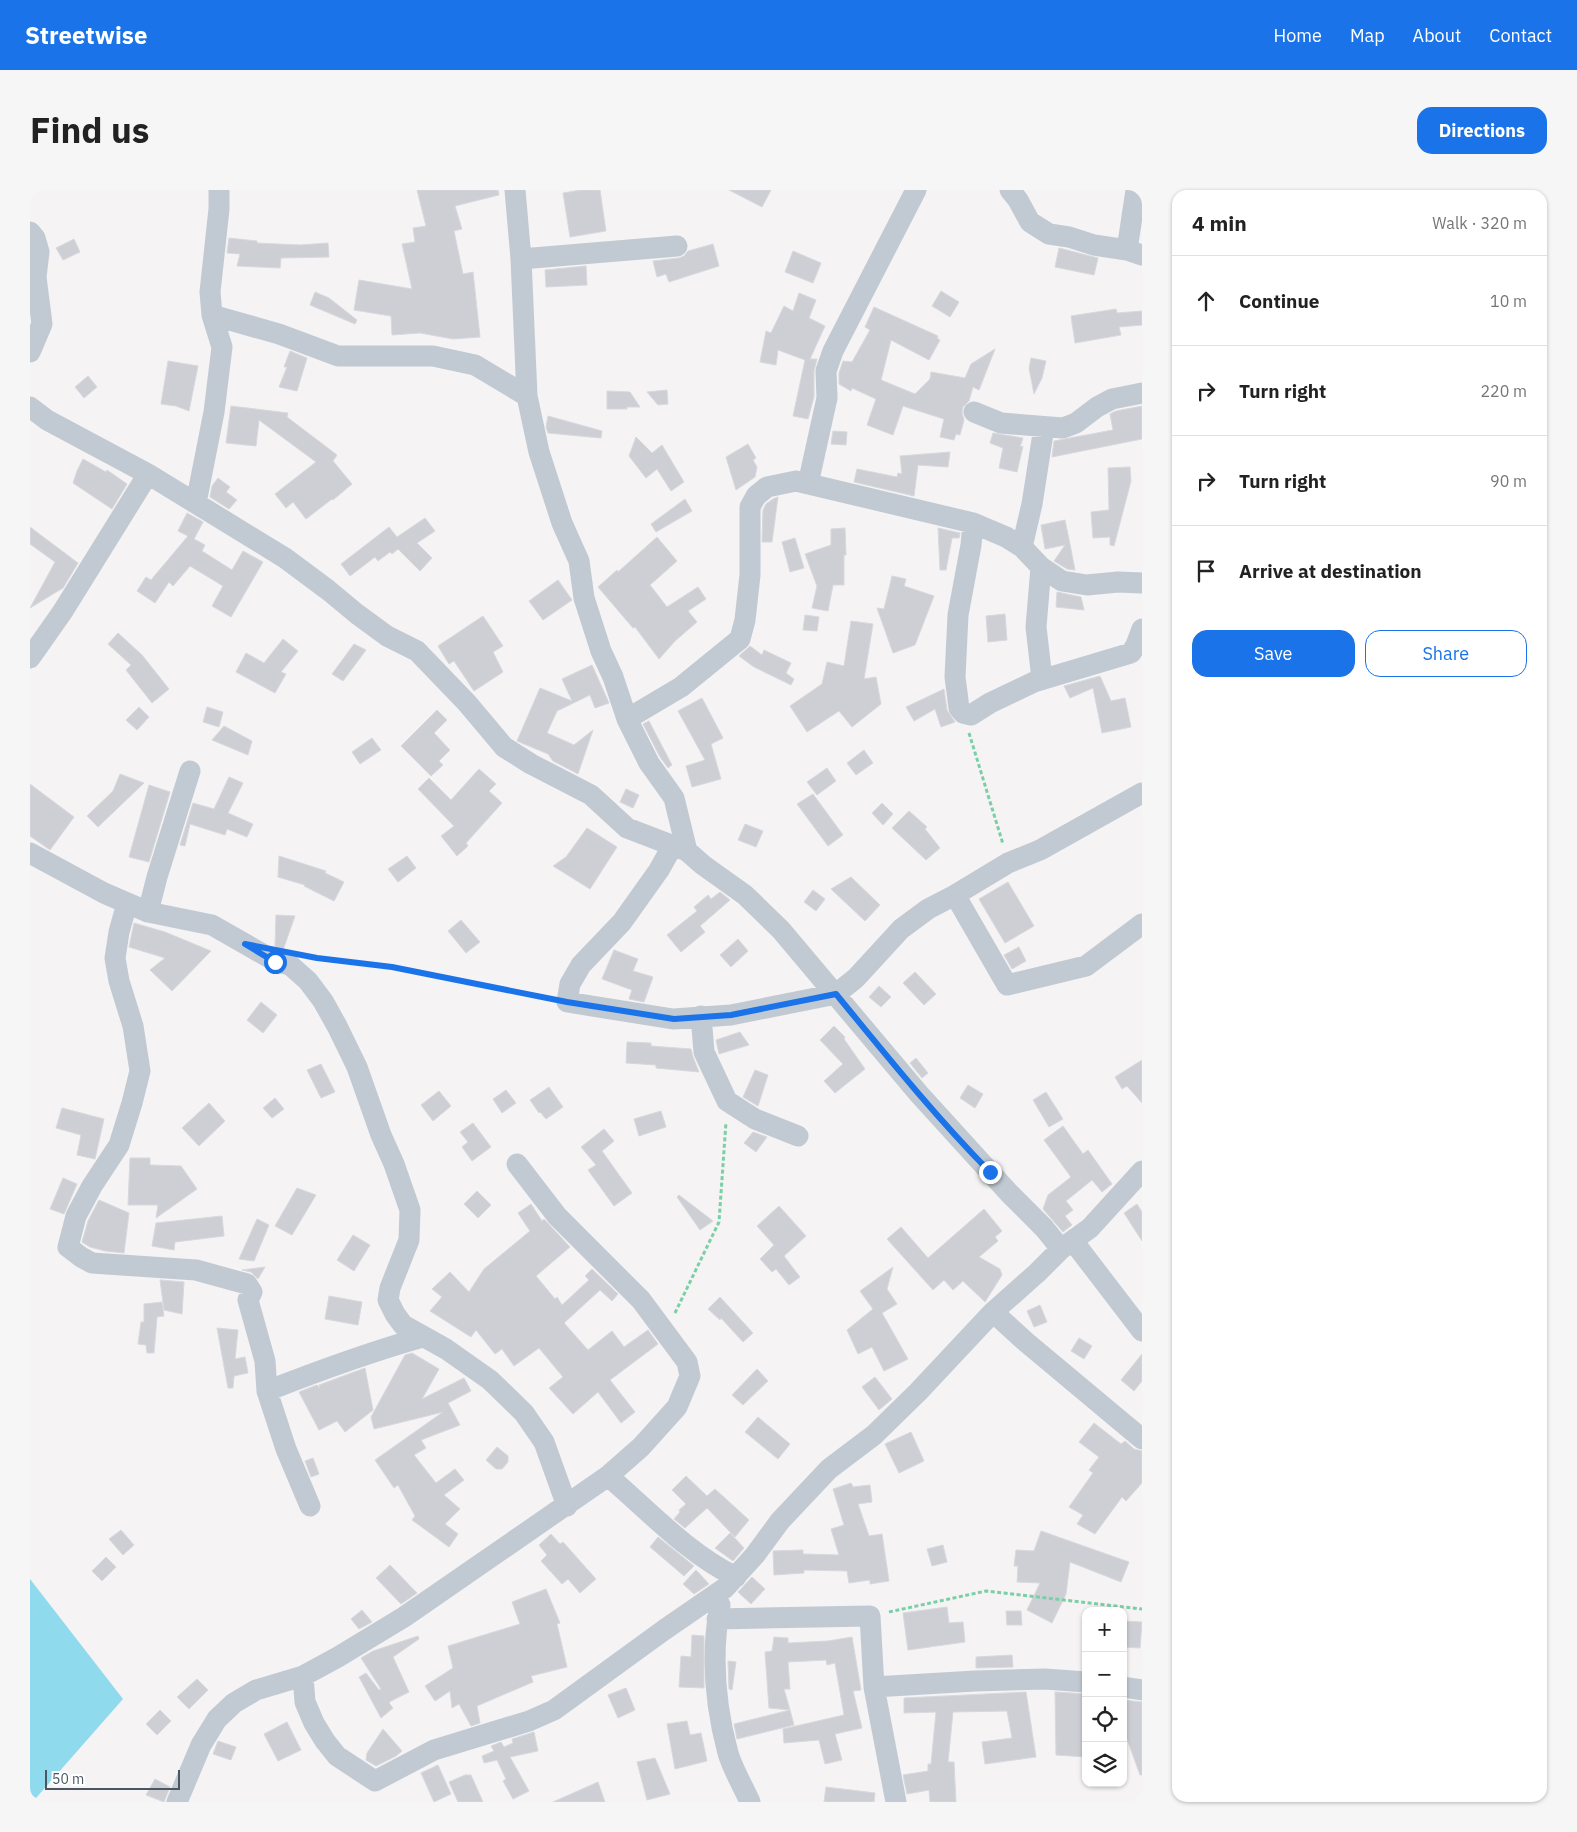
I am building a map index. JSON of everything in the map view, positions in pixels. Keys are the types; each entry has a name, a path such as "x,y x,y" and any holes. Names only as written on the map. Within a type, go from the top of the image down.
{"street":[{"path":"196,503 214,412 222,347 212,315 210,292 219,209 219,190"},
{"path":"515,190 521,259 527,396 539,452 562,523 579,561 584,598 626,719 649,763 674,798 680,848"},
{"path":"808,484 827,398 826,371 833,351 916,190"},
{"path":"1010,190 1030,222 1049,234 1134,252 1136,190"},
{"path":"30,232 35,238 39,252 36,277 42,324 30,352"},
{"path":"521,259 677,246"},
{"path":"212,315 279,334 338,356 433,356 475,365 527,396"},
{"path":"974,412 1001,423 1063,428 1076,423 1097,407 1112,399 1142,393"},
{"path":"30,407 47,420 148,474 284,558 387,636 417,651 504,747 531,764 592,795 627,828 680,848 760,908 836,994 942,1121 1044,1228 1067,1245 1142,1331"},
{"path":"1022,547 1032,504 1044,427"},
{"path":"30,658 63,611 148,474"},
{"path":"626,719 681,687 740,639 745,620 750,575 750,507 756,496 766,488 796,481 973,523 1006,537 1022,547 1041,567 1062,581 1087,585 1118,582 1142,583"},
{"path":"973,523 971,545 958,615 955,677 959,708 963,714 971,715 1005,695 1042,679 1131,653 1136,646 1142,629"},
{"path":"1041,567 1036,627 1042,679"},
{"path":"148,912 190,771"},
{"path":"680,848 659,870 622,922 581,965 570,984 567,1002 674,1019 740,1013 836,994 856,978 901,929 928,909 1008,863 1040,850 1142,793"},
{"path":"30,853 104,894 148,912 212,926 275,962 290,965 308,981 323,1001 357,1067 410,1210 409,1240 390,1288 388,1300 403,1325 465,1362 490,1380 524,1413 544,1442 567,1506"},
{"path":"955,895 1007,985 1086,966 1142,924"},
{"path":"127,903 119,932 115,958 119,981 133,1026 140,1071 119,1145 92,1186 76,1216 68,1247 92,1263 196,1270 247,1284 252,1292 248,1300 265,1360 267,1391 286,1449 310,1506"},
{"path":"701,1016 704,1052 727,1101 755,1119 798,1136"},
{"path":"177,1802 201,1745 217,1719 234,1702 256,1690 303,1676 404,1618 608,1476 641,1448 677,1407 690,1376 687,1362 641,1300 557,1216 517,1164"},
{"path":"303,1676 305,1702 314,1723 325,1741 337,1756 375,1781 434,1750 529,1721 554,1710 731,1582 780,1521 828,1469 874,1435 918,1392 993,1312 1067,1245 1090,1228 1142,1171"},
{"path":"993,1312 1142,1439"},
{"path":"267,1391 330,1367 423,1337"},
{"path":"608,1476 684,1542 720,1569 731,1582"},
{"path":"731,1582 717,1619 715,1645 717,1698 729,1754 750,1802"},
{"path":"717,1619 870,1616 874,1687 896,1802"},
{"path":"874,1687 975,1681 1045,1680 1082,1682"},
{"path":"1127,1688 1142,1690"}],"path":[{"path":"963,714 1008,863"},
{"path":"308,956 392,967 567,1002"},
{"path":"666,1332 719,1222 727,1101"},
{"path":"870,1616 986,1591 1142,1609"}],"water":[{"path":"30,1579 123,1699 36,1798 30,1794"}],"building":[{"path":"417,190 498,190 499,195 455,206 462,229 454,231 463,274 473,272 480,337 453,339 420,333 392,335 391,316 354,310 359,280 412,289 402,244 415,242 413,228 426,226"},
{"path":"581,190 600,190 606,231 570,237 563,193"},
{"path":"729,190 771,190 762,207"},
{"path":"229,238 257,241 257,243 300,245 328,243 329,257 281,258 280,268 237,266 240,254 227,253"},
{"path":"74,239 80,252 63,260 56,248"},
{"path":"713,244 719,266 669,282 666,274 657,277 653,261 679,258 688,251"},
{"path":"1059,248 1098,258 1094,275 1055,267"},
{"path":"793,251 821,263 813,283 785,272"},
{"path":"586,266 587,285 546,287 545,270"},
{"path":"941,291 959,302 950,317 932,306"},
{"path":"315,292 329,298 357,320 355,324 310,305"},
{"path":"799,293 816,300 809,318 825,326 810,359 817,359 814,371 814,397 808,419 793,416 805,360 778,350 776,365 760,362 766,331 771,333 784,306 793,311"},
{"path":"874,307 938,336 937,338 940,340 929,360 891,340 881,380 915,394 930,379 931,372 965,378 971,364 995,349 979,390 973,387 969,401 963,407 964,420 960,435 956,434 954,440 940,437 944,419 903,406 893,435 867,425 876,399 852,388 851,391 839,384 839,373 843,361 852,362 870,330 865,327"},
{"path":"1116,309 1117,313 1142,311 1142,325 1119,327 1121,335 1075,343 1071,316"},
{"path":"290,351 307,358 297,391 279,387 287,367 284,367"},
{"path":"1031,358 1046,361 1042,378 1034,394 1029,368"},
{"path":"168,361 198,366 189,411 176,406 161,404"},
{"path":"88,376 97,387 84,398 75,387"},
{"path":"667,390 668,404 658,405 647,392"},
{"path":"607,391 630,392 640,407 607,409"},
{"path":"231,406 288,413 287,417 337,455 333,461 352,484 306,519 293,502 286,508 275,494 316,462 259,420 256,446 226,443"},
{"path":"1142,406 1142,439 1052,457 1054,441 1113,430 1110,414"},
{"path":"548,416 602,431 601,438 548,433 546,427"},
{"path":"833,431 847,432 846,445 831,444"},
{"path":"993,433 1023,438 1017,472 999,468 1003,448 990,443"},
{"path":"636,437 652,453 662,445 684,482 671,491 657,469 646,478 629,456"},
{"path":"748,444 756,458 753,460 757,467 755,477 736,490 726,457"},
{"path":"950,452 948,467 918,465 914,496 854,482 857,469 897,477 898,473 902,474 900,456"},
{"path":"83,459 106,472 107,470 127,484 112,509 73,483"},
{"path":"1130,467 1131,481 1114,546 1110,545 1110,537 1093,538 1091,512 1109,510 1108,468"},
{"path":"218,478 230,487 226,492 237,500 229,509 210,497 212,486"},
{"path":"778,497 772,542 762,542 763,510 766,504"},
{"path":"685,499 692,511 656,532 651,524"},
{"path":"187,513 203,522 194,539 205,545 202,551 232,570 243,551 263,562 231,617 212,606 223,586 190,566 173,586 169,582 155,603 137,591 146,577 151,580 188,536 178,531"},
{"path":"425,518 435,531 417,543 432,558 420,571 398,549 392,554 390,552 378,561 375,557 350,576 341,564 389,527 397,537"},
{"path":"1065,520 1075,570 1067,569 1054,561 1065,545 1045,549 1041,525"},
{"path":"30,527 78,563 63,588 30,608 55,562 30,544"},
{"path":"845,528 844,585 833,585 828,611 812,608 817,586 805,554 831,545 831,529"},
{"path":"938,528 960,533 959,538 952,538 946,570 940,570"},
{"path":"657,537 677,561 650,585 667,607 698,587 706,599 688,611 697,622 675,641 659,659 635,627 633,628 598,587"},
{"path":"795,538 804,568 790,572 782,542"},
{"path":"892,576 906,579 904,586 934,596 915,645 893,653 877,608 884,609"},
{"path":"558,580 572,600 543,620 529,601"},
{"path":"1057,592 1081,597 1084,610 1056,607"},
{"path":"1005,614 1007,640 988,642 986,616"},
{"path":"805,615 819,617 817,631 803,630"},
{"path":"483,616 503,646 493,652 503,672 474,691 454,661 449,664 438,646"},
{"path":"851,621 873,624 864,679 876,677 881,704 852,727 839,711 807,732 790,706 822,684 827,662 844,666"},
{"path":"118,633 142,655 169,689 152,703 126,670 131,665 108,644"},
{"path":"283,639 298,651 281,672 286,674 275,693 236,672 246,653 264,663"},
{"path":"354,644 366,650 343,681 332,674"},
{"path":"750,646 762,655 764,650 791,663 786,673 794,679 791,685 754,667 739,656"},
{"path":"592,665 609,703 595,708 590,695 557,711 547,733 574,745 593,730 578,774 553,761 548,754 517,741 540,688 572,701 562,679"},
{"path":"1100,676 1111,701 1125,698 1131,727 1102,733 1093,688 1070,698 1064,686"},
{"path":"944,689 947,710 955,722 941,727 935,709 914,721 906,707"},
{"path":"702,698 723,738 711,744 721,779 692,787 686,766 705,760 678,711"},
{"path":"139,707 149,717 137,730 126,720"},
{"path":"207,707 223,712 219,727 203,722"},
{"path":"437,710 447,720 434,733 450,750 439,761 443,765 431,776 401,746"},
{"path":"649,721 672,765 668,768 660,757 643,724"},
{"path":"224,726 252,741 248,755 212,740"},
{"path":"372,738 381,750 360,764 352,752"},
{"path":"864,750 873,763 856,775 847,763"},
{"path":"827,768 836,781 817,795 807,782"},
{"path":"479,769 496,784 489,791 502,803 466,843 468,846 457,856 441,836 454,826 418,789 429,778 451,800"},
{"path":"120,774 144,783 98,827 87,816 113,791"},
{"path":"229,777 243,783 228,813 253,824 247,837 227,829 225,835 190,824 185,846 180,845 193,803 214,809"},
{"path":"30,784 74,817 50,850 30,836"},
{"path":"149,785 170,792 149,862 129,857"},
{"path":"626,789 639,795 633,808 620,802"},
{"path":"813,794 843,835 828,846 797,804"},
{"path":"882,803 893,814 883,825 872,813"},
{"path":"909,811 927,827 925,829 940,848 926,860 892,828"},
{"path":"745,824 763,831 756,847 738,840"},
{"path":"587,828 617,847 590,889 553,866 566,857"},
{"path":"279,856 326,871 325,873 344,882 334,901 305,885 278,877"},
{"path":"407,856 416,868 398,882 388,869"},
{"path":"851,877 880,905 865,921 831,889"},
{"path":"1008,882 1034,926 1005,943 979,899"},
{"path":"813,890 825,899 816,911 804,902"},
{"path":"720,892 730,900 700,926 705,932 681,952 667,935 697,911 694,907 708,895 711,899"},
{"path":"276,915 295,916 283,950 275,946"},
{"path":"461,920 480,942 466,953 448,931"},
{"path":"134,923 165,932 211,951 172,991 150,970 165,958 129,947"},
{"path":"738,939 748,951 731,967 720,955"},
{"path":"1019,947 1026,961 1012,969 1004,955"},
{"path":"614,950 638,959 633,971 653,977 644,1002 629,999 632,990 602,979"},
{"path":"915,972 936,994 924,1005 903,983"},
{"path":"879,986 891,997 881,1007 869,997"},
{"path":"261,1002 277,1015 263,1033 247,1020"},
{"path":"834,1026 845,1037 844,1039 865,1069 835,1093 824,1081 843,1064 820,1040"},
{"path":"740,1032 749,1045 719,1054 716,1040"},
{"path":"627,1042 651,1043 651,1046 691,1049 699,1072 656,1068 656,1065 626,1063"},
{"path":"916,1058 928,1073 922,1078 910,1063"},
{"path":"1142,1060 1142,1103 1127,1086 1122,1089 1115,1077"},
{"path":"321,1064 335,1092 321,1098 307,1070"},
{"path":"755,1070 768,1075 758,1106 743,1097"},
{"path":"968,1085 983,1094 975,1108 960,1098"},
{"path":"549,1087 563,1107 546,1119 530,1100"},
{"path":"506,1090 516,1103 502,1113 493,1099"},
{"path":"439,1091 451,1106 433,1121 421,1105"},
{"path":"1046,1092 1063,1119 1049,1127 1033,1100"},
{"path":"275,1098 284,1109 272,1118 263,1108"},
{"path":"209,1103 225,1121 199,1146 182,1128"},
{"path":"62,1108 104,1119 95,1159 77,1155 81,1135 56,1128"},
{"path":"661,1111 666,1127 639,1136 634,1119"},
{"path":"473,1123 491,1147 472,1161 462,1147 468,1142 460,1132"},
{"path":"1063,1126 1083,1154 1088,1150 1112,1184 1102,1192 1092,1180 1066,1201 1073,1210 1065,1216 1072,1225 1063,1232 1043,1209 1048,1195 1071,1177 1044,1140"},
{"path":"604,1129 614,1141 602,1151 632,1193 614,1206 588,1170 596,1165 581,1147"},
{"path":"753,1132 767,1137 756,1152 744,1143"},
{"path":"130,1158 150,1158 150,1165 181,1166 197,1189 156,1218 158,1205 128,1205"},
{"path":"63,1178 77,1184 64,1214 50,1209"},
{"path":"297,1188 316,1195 292,1235 275,1226"},
{"path":"477,1191 491,1205 478,1218 464,1204"},
{"path":"679,1195 713,1221 700,1230 677,1197"},
{"path":"99,1200 129,1213 124,1253 105,1251 90,1247 82,1242 88,1221"},
{"path":"531,1204 542,1221 544,1219 570,1247 536,1276 555,1299 557,1297 562,1305 589,1280 585,1276 592,1269 618,1294 612,1301 600,1290 564,1323 588,1350 612,1331 624,1347 648,1330 658,1344 610,1380 635,1412 621,1423 598,1392 573,1414 549,1388 563,1377 539,1348 514,1366 502,1349 495,1354 476,1330 471,1337 430,1311 442,1297 432,1289 450,1272 469,1292 484,1269 530,1231 518,1213"},
{"path":"1137,1204 1142,1212 1142,1241 1124,1213"},
{"path":"779,1206 806,1236 784,1256 800,1277 789,1285 776,1269 772,1272 760,1259 774,1245 757,1226"},
{"path":"984,1209 1002,1231 995,1237 998,1241 979,1257 1000,1269 1002,1275 985,1302 963,1281 953,1290 944,1280 933,1290 887,1239 901,1227 928,1258"},
{"path":"222,1216 224,1236 175,1242 174,1250 152,1246 156,1223"},
{"path":"257,1219 269,1225 254,1261 239,1259"},
{"path":"353,1235 370,1245 354,1271 337,1260"},
{"path":"265,1267 258,1279 251,1272 242,1270"},
{"path":"893,1267 887,1289 897,1304 882,1313 908,1359 884,1371 872,1347 858,1354 847,1330 873,1309 860,1291"},
{"path":"160,1280 184,1282 182,1314 164,1310"},
{"path":"329,1296 362,1302 358,1325 325,1319"},
{"path":"720,1297 753,1333 743,1342 721,1318 720,1320 708,1309"},
{"path":"162,1302 164,1316 157,1317 154,1353 147,1353 146,1345 138,1344 141,1322 144,1322 144,1304"},
{"path":"1040,1305 1047,1322 1034,1327 1027,1311"},
{"path":"217,1328 238,1330 235,1359 245,1357 248,1373 234,1376 233,1388 228,1388"},
{"path":"1079,1338 1092,1346 1084,1359 1071,1351"},
{"path":"412,1353 439,1369 422,1399 464,1378 471,1391 448,1403 460,1425 421,1440 426,1448 414,1455 436,1483 455,1469 464,1480 444,1495 460,1509 445,1524 458,1534 449,1547 412,1520 415,1516 398,1485 394,1488 375,1460 443,1412 374,1429 371,1417 405,1355"},
{"path":"1142,1354 1142,1381 1134,1391 1121,1380"},
{"path":"365,1368 373,1410 345,1432 337,1421 319,1430 299,1392 317,1385 319,1388 319,1385"},
{"path":"757,1369 768,1381 743,1405 732,1395"},
{"path":"875,1377 892,1399 879,1410 862,1387"},
{"path":"758,1417 790,1444 778,1459 745,1432"},
{"path":"1094,1423 1121,1444 1125,1441 1134,1449 1142,1451 1142,1483 1126,1501 1122,1497 1095,1534 1077,1524 1083,1515 1069,1507 1093,1473 1089,1470 1099,1457 1079,1442"},
{"path":"911,1432 924,1461 899,1473 885,1444"},
{"path":"497,1447 508,1456 508,1462 502,1469 496,1469 486,1460"},
{"path":"313,1458 319,1474 311,1477 305,1461"},
{"path":"686,1476 707,1496 715,1489 749,1520 735,1537 707,1508 685,1528 674,1519 680,1512 679,1510 686,1504 672,1490"},
{"path":"851,1483 853,1487 870,1485 872,1502 858,1504 869,1536 882,1534 889,1581 870,1584 870,1580 849,1583 847,1571 804,1570 804,1573 774,1575 773,1551 803,1550 803,1554 839,1555 831,1529 844,1525 833,1489"},
{"path":"121,1530 134,1545 123,1555 109,1539"},
{"path":"1041,1531 1129,1562 1121,1582 1070,1562 1066,1594 1052,1623 1027,1610 1040,1583 1017,1582 1018,1566 1014,1566 1016,1550 1034,1551"},
{"path":"730,1533 744,1548 733,1561 715,1548"},
{"path":"551,1534 560,1544 563,1542 596,1579 580,1593 568,1579 562,1584 541,1561 547,1555 539,1545"},
{"path":"658,1537 694,1566 684,1576 650,1547"},
{"path":"943,1545 947,1562 932,1566 927,1549"},
{"path":"106,1557 116,1567 102,1581 92,1571"},
{"path":"390,1565 417,1593 401,1604 376,1578"},
{"path":"696,1570 709,1584 694,1594 683,1584"},
{"path":"752,1577 765,1589 751,1604 738,1592"},
{"path":"546,1589 560,1623 557,1624 567,1667 531,1676 533,1682 477,1706 480,1723 471,1726 459,1704 452,1708 450,1691 435,1701 425,1686 453,1668 448,1646 520,1624 512,1602"},
{"path":"947,1607 949,1623 963,1622 965,1642 908,1650 903,1613"},
{"path":"362,1610 372,1622 359,1629 351,1619"},
{"path":"1006,1611 1021,1611 1022,1625 1007,1625"},
{"path":"1127,1621 1142,1622 1140,1648 1127,1647"},
{"path":"692,1635 704,1636 704,1688 679,1687 681,1656 691,1657"},
{"path":"418,1636 419,1639 393,1657 409,1692 391,1701 389,1703 393,1708 381,1718 359,1677 366,1673 379,1690 381,1689 361,1658 373,1651"},
{"path":"774,1637 788,1638 788,1643 828,1641 852,1637 861,1690 853,1691 862,1728 835,1734 842,1760 825,1764 819,1740 784,1743 783,1729 844,1715 835,1663 827,1665 826,1660 788,1662 790,1689 784,1689 790,1710 769,1708 765,1652 772,1651"},
{"path":"1012,1655 1013,1667 976,1668 976,1657"},
{"path":"728,1661 736,1662 732,1690 729,1689"},
{"path":"197,1679 208,1690 189,1709 177,1697"},
{"path":"626,1688 635,1710 618,1718 608,1695"},
{"path":"1026,1692 1036,1757 985,1764 982,1742 1012,1738 1007,1711 953,1712 948,1762 954,1762 956,1802 930,1802 929,1790 907,1794 903,1775 928,1771 928,1764 931,1764 936,1712 904,1713 904,1698"},
{"path":"1055,1692 1082,1694 1082,1757 1056,1755"},
{"path":"1127,1700 1142,1702 1142,1775 1140,1775 1127,1739"},
{"path":"160,1710 171,1721 157,1735 146,1724"},
{"path":"790,1710 794,1725 737,1739 734,1724"},
{"path":"687,1721 690,1735 701,1733 707,1761 675,1769 667,1724"},
{"path":"287,1722 301,1750 278,1761 264,1734"},
{"path":"383,1729 402,1751 376,1766 366,1760 367,1753"},
{"path":"534,1732 538,1751 510,1757 529,1791 513,1799 503,1781 506,1779 497,1760 484,1763 482,1756 494,1751 491,1746 501,1742 504,1747 513,1743 512,1739"},
{"path":"218,1741 236,1747 231,1760 213,1754"},
{"path":"655,1758 670,1794 647,1800 637,1762"},
{"path":"438,1765 451,1794 434,1802 421,1773"},
{"path":"465,1775 471,1775 483,1802 458,1802 449,1782"},
{"path":"155,1779 170,1787 164,1802 146,1795"},
{"path":"598,1782 605,1802 553,1802"},
{"path":"826,1787 875,1793 874,1802 824,1802"}],"route":[{"path":"275,962 245,944 317,958 392,967 594,1007 674,1019 731,1015 836,994 919,1094 966,1148 990,1172"}]}
